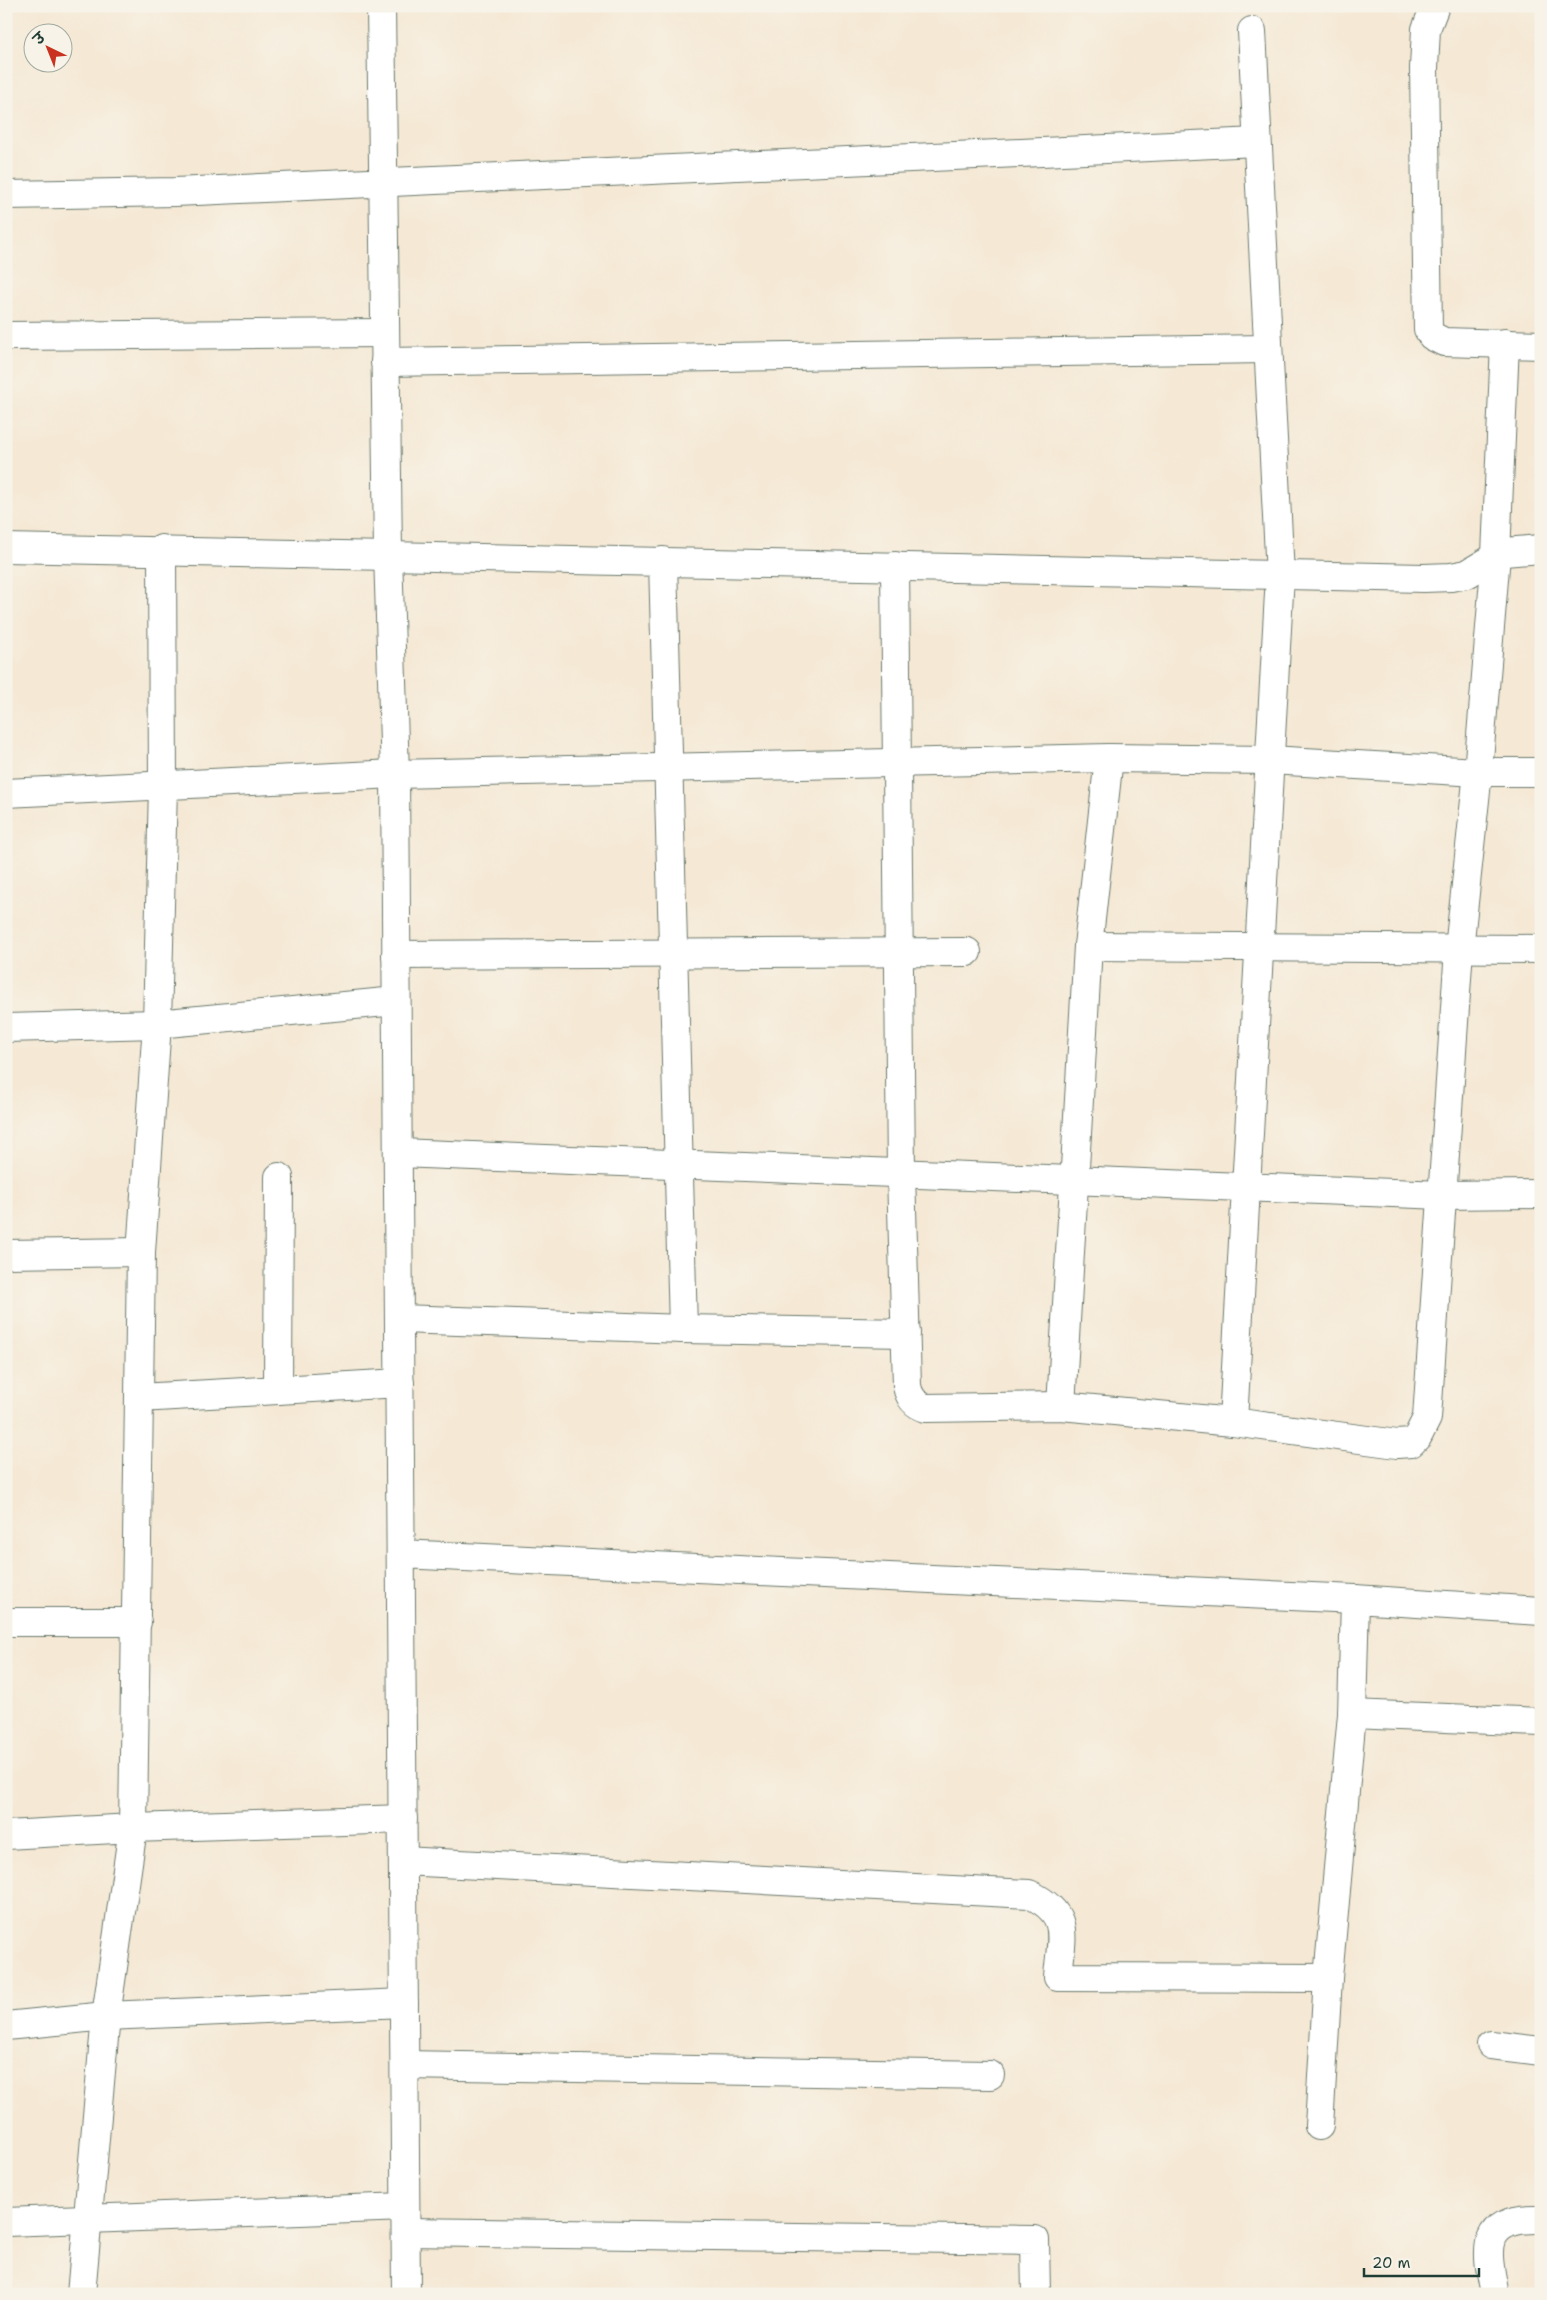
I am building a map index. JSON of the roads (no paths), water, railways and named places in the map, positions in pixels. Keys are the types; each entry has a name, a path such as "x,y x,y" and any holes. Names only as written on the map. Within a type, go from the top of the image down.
{"street":[{"path":"381,6 388,554 395,774 406,2294"},
{"path":"1435,6 1426,29 1424,68 1428,329 1432,336 1444,342 1541,345"},
{"path":"1233,1422 1280,575 1252,31"},
{"path":"6,195 176,192 1257,142"},
{"path":"6,336 385,333"},
{"path":"895,566 901,1173 907,1386 911,1398 920,1406 926,1408 1061,1406 1233,1422 1397,1444 1411,1443 1418,1436 1427,1418 1458,948 1478,772 1496,555 1505,344"},
{"path":"386,362 1268,349"},
{"path":"6,548 162,549 1280,575 1451,577 1467,574 1484,565 1496,555 1521,549 1541,549"},
{"path":"81,2294 106,2016 133,1828 141,1252 157,1024 163,787 162,549"},
{"path":"663,561 683,1329"},
{"path":"6,793 163,787 395,774 1109,758 1270,760 1478,772 1541,772"},
{"path":"1061,1406 1076,1180 1088,946 1109,758"},
{"path":"1088,946 1541,949"},
{"path":"396,955 967,952"},
{"path":"6,1028 157,1024 396,1001"},
{"path":"398,1153 1442,1195 1541,1194"},
{"path":"278,1390 279,1177"},
{"path":"6,1254 141,1252"},
{"path":"400,1319 683,1329 906,1333"},
{"path":"139,1398 400,1383"},
{"path":"401,1554 1356,1599 1541,1611"},
{"path":"1319,2126 1328,1978 1352,1714 1356,1599"},
{"path":"6,1622 137,1622"},
{"path":"1352,1714 1541,1722"},
{"path":"6,1835 133,1828 403,1819"},
{"path":"403,1861 1029,1894 1049,1904 1056,1911 1062,1926 1058,1977 1328,1978"},
{"path":"6,2026 106,2016 404,2003"},
{"path":"1491,2045 1541,2051"},
{"path":"405,2064 990,2075"},
{"path":"1495,2294 1488,2259 1489,2245 1494,2235 1501,2226 1508,2222 1523,2218 1541,2219"},
{"path":"6,2222 88,2219 406,2219 1035,2240 1036,2294"}]}
